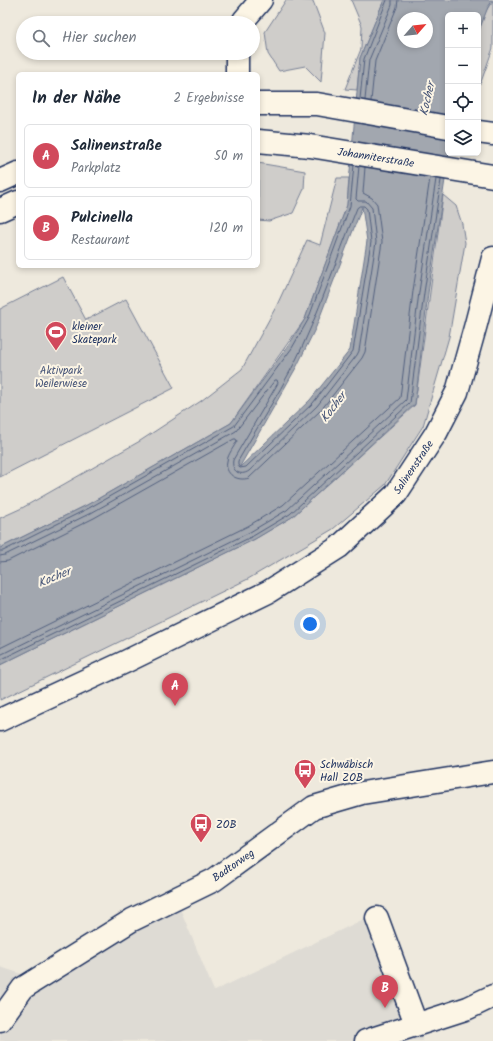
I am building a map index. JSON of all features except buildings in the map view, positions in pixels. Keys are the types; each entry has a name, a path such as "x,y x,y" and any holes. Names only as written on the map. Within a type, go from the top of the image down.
{"street":[{"path":"247,16 261,0"},
{"path":"237,60 237,72"},
{"path":"260,104 317,104 445,126"},
{"name":"Johanniterstraße","path":"260,141 310,146 488,175"},
{"path":"0,181 16,174"},
{"path":"0,210 16,203"},
{"name":"Salinenstraße","path":"0,720 125,662 268,592 339,547 396,494 436,433 457,392 493,258"},
{"name":"Badtorweg","path":"0,1020 23,988 132,920 214,880 314,807 362,793 493,772"},
{"path":"377,918 416,1024"},
{"path":"366,1041 468,1008 493,996"}],"shaded area":[{"path":"174,894 214,991 368,917 423,1041 0,1041 0,967 25,975"}],"green space":[{"path":"286,0 313,1 325,33 321,82 305,66 279,71 268,54 265,32"},
{"path":"351,0 384,0 360,58 357,90 345,89 361,49 362,26"},
{"path":"493,1 493,48 481,82 481,24"},
{"path":"260,163 305,171 304,189 293,213 269,221 260,220"},
{"path":"337,178 349,178 347,205 305,319 231,423 87,505 0,548 0,518 22,508 140,441 201,401 242,369 277,305 307,240 320,245"},
{"path":"443,195 456,206 462,224 465,243 449,337 423,426 385,485 333,529 248,579 0,700 0,665 255,539 292,517 415,405"},
{"name":"Aktivpark Weilerwiese","path":"63,277 86,320 126,299 174,388 0,477 0,309"}],"water":[{"name":"Kocher","path":"384,0 493,0 488,7 481,25 481,12 445,12 445,156 449,156 428,293 415,404 292,517 255,539 0,665 0,548 87,505 231,423 288,346 305,319 347,205 360,58","holes":["362,207 367,241 350,350 310,400 239,468 297,366 316,327"]}],"place":[{"name":"kleiner Skatepark","path":"56,352"},
{"name":"Salinenstraße","path":"175,706"},
{"name":"Schwäbisch Hall ZOB","path":"305,790"},
{"name":"ZOB","path":"201,844"},
{"name":"Pulcinella","path":"385,1008"}]}
